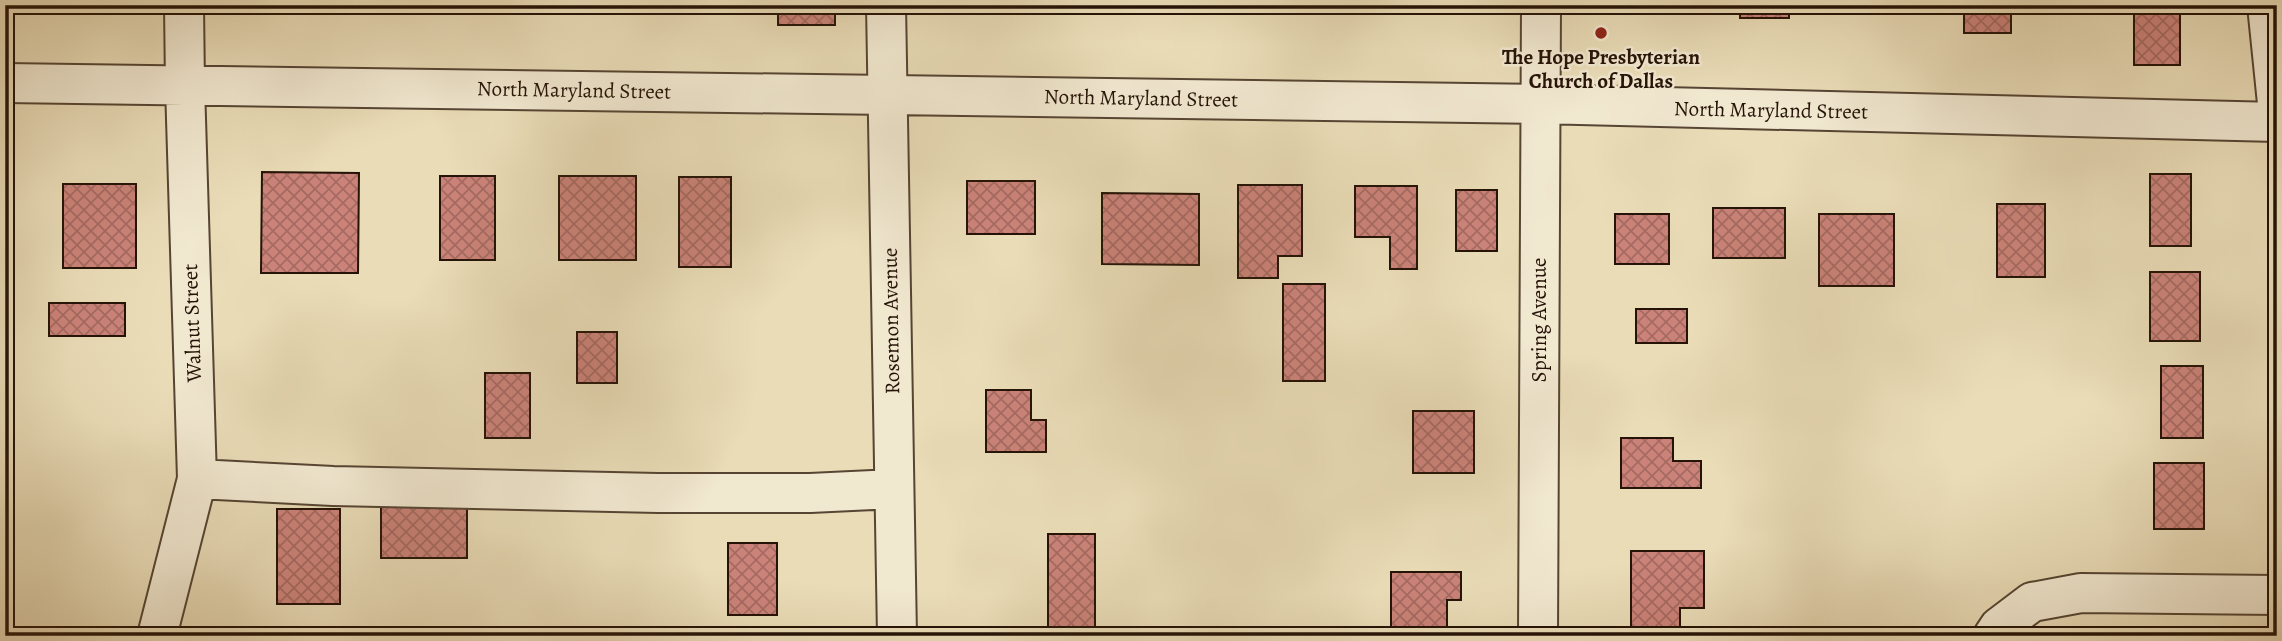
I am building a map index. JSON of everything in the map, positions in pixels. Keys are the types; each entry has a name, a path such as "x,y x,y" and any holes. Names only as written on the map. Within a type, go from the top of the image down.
{"street":[{"name":"Walnut Street","path":"158,636 197,479 184,5"},
{"name":"Rosemon Avenue","path":"886,5 897,636"},
{"name":"Spring Avenue","path":"1538,636 1541,5"},
{"path":"2267,5 2277,103"},
{"name":"North Maryland Street","path":"5,83 1539,104 2277,121"},
{"path":"197,479 333,486 659,493 810,493 894,489"},
{"path":"1993,636 1999,626 2032,602 2081,593 2277,595"}],"building":[{"path":"778,5 835,5 835,25 778,25"},
{"path":"948,5 1004,5 1004,10 948,10"},
{"path":"1050,5 1098,5 1098,10 1050,10"},
{"path":"1156,5 1210,5 1210,10 1156,11"},
{"path":"1740,5 1789,5 1789,18 1740,18"},
{"path":"1964,5 2011,5 2011,33 1964,33"},
{"path":"2134,7 2180,7 2180,65 2134,65"},
{"path":"262,172 359,173 358,273 261,273"},
{"path":"2150,174 2191,174 2191,246 2150,246"},
{"path":"440,176 495,176 495,260 440,260"},
{"path":"559,176 636,176 636,260 559,260"},
{"path":"679,177 731,177 731,267 679,267"},
{"path":"967,181 1035,181 1035,234 967,234"},
{"path":"63,184 136,184 136,268 63,268"},
{"path":"1238,185 1302,185 1302,256 1278,256 1278,278 1238,278"},
{"path":"1355,186 1417,186 1417,269 1390,269 1390,237 1355,237"},
{"path":"1456,190 1497,190 1497,251 1456,251"},
{"path":"1102,193 1199,194 1199,265 1102,264"},
{"path":"1997,204 2045,204 2045,277 1997,277"},
{"path":"1713,208 1785,208 1785,258 1713,258"},
{"path":"1615,214 1669,214 1669,264 1615,264"},
{"path":"1819,214 1894,214 1894,286 1819,286"},
{"path":"2150,272 2200,272 2200,341 2150,341"},
{"path":"1283,284 1325,284 1325,381 1283,381"},
{"path":"49,303 125,303 125,336 49,336"},
{"path":"1636,309 1687,309 1687,343 1636,343"},
{"path":"577,332 617,332 617,383 577,383"},
{"path":"2161,366 2203,366 2203,438 2161,438"},
{"path":"485,373 530,373 530,438 485,438"},
{"path":"986,390 1031,390 1031,420 1046,420 1046,452 986,452"},
{"path":"1413,411 1474,411 1474,473 1413,473"},
{"path":"1621,438 1673,438 1673,461 1701,461 1701,488 1621,488"},
{"path":"2154,463 2204,463 2204,529 2154,529"},
{"path":"381,503 467,503 467,558 381,558"},
{"path":"277,509 340,509 340,604 277,604"},
{"path":"1048,534 1095,534 1095,636 1048,636"},
{"path":"728,543 777,543 777,615 728,615"},
{"path":"1631,551 1704,551 1704,608 1680,608 1680,636 1631,636"},
{"path":"1391,572 1461,572 1461,600 1447,600 1447,636 1391,636"}],"place":[{"name":"The Hope Presbyterian Church of Dallas","path":"1601,33"}]}
